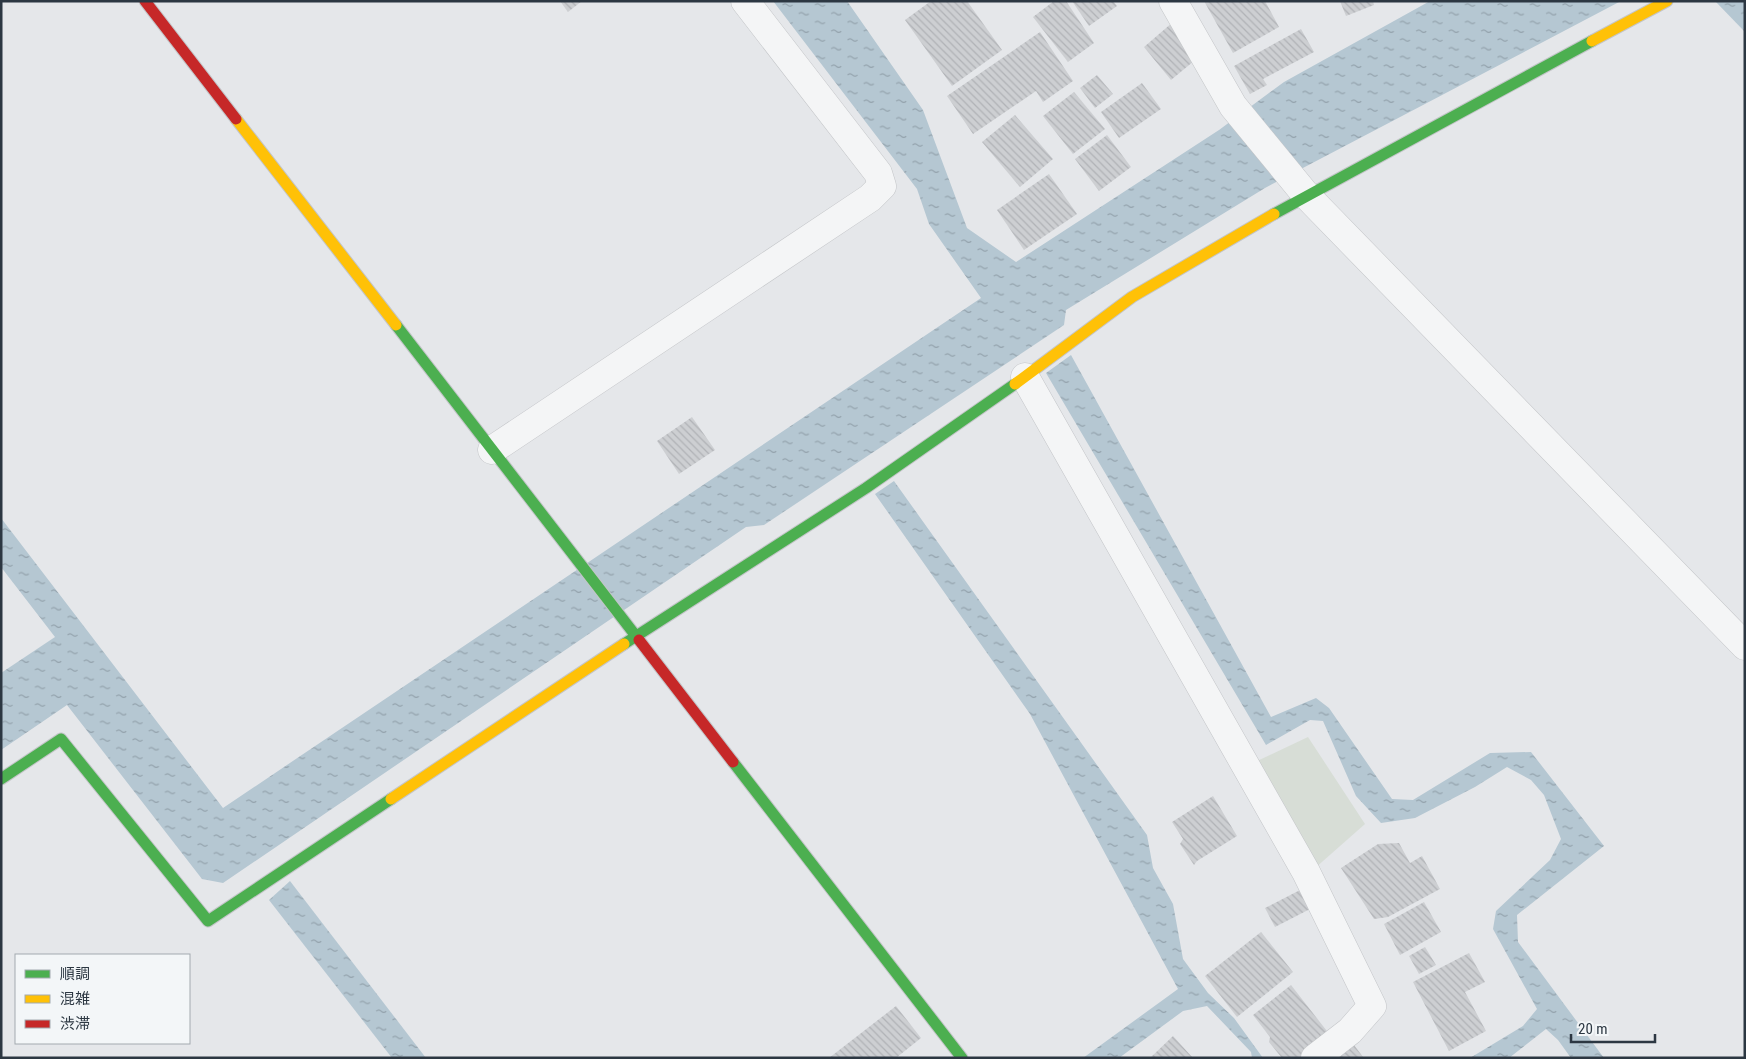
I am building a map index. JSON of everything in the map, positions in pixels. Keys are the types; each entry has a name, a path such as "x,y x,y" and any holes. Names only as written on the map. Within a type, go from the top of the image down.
{"street":[{"path":"145,1 962,1058"},
{"path":"492,450 870,198 882,186 878,173 745,1"},
{"path":"1173,1 1233,106 1301,189 1745,646"},
{"path":"1,779 61,739 208,920 636,636 866,488 1025,377 1132,297 1301,189 1666,1"},
{"path":"1025,377 1306,872 1372,1006 1350,1031 1315,1058"}],"shaded area":[{"path":"1308,737 1365,824 1314,869 1255,762"}],"water":[{"path":"773,1 847,1 923,110 967,228 1016,262 1219,130 1284,82 1430,1 1621,1 1265,188 1066,310 1064,325 764,525 746,527 223,883 202,879 67,705 1,750 1,673 55,637 1,567 1,518 223,808 981,298 929,224 917,189"},
{"path":"1715,1 1745,1 1745,32"},
{"path":"1071,355 1271,717 1316,698 1329,708 1392,799 1413,800 1490,753 1531,752 1604,846 1517,915 1518,942 1604,1058 1571,1058 1558,1040 1546,1029 1509,1058 1470,1058 1523,1026 1537,1009 1493,929 1496,911 1550,860 1561,839 1544,795 1531,780 1507,767 1475,787 1415,818 1381,823 1356,796 1323,721 1310,720 1266,745 1046,373"},
{"path":"894,481 1147,835 1153,868 1173,904 1183,959 1208,993 1234,1018 1263,1058 1252,1058 1251,1052 1207,1006 1183,1011 1119,1058 1083,1058 1178,989 1030,714 875,494"},
{"path":"290,881 426,1058 392,1058 269,900"}],"building":[{"path":"560,1 582,1 568,12"},
{"path":"931,1 967,1 1002,50 952,86 905,20"},
{"path":"1054,1 1066,1 1094,43 1068,62 1033,17"},
{"path":"1072,1 1113,1 1117,6 1089,26"},
{"path":"1204,1 1265,1 1279,27 1233,53"},
{"path":"1340,1 1373,1 1374,5 1346,16"},
{"path":"1173,22 1200,56 1171,80 1144,47"},
{"path":"1301,29 1314,52 1263,79 1267,85 1250,94 1234,66"},
{"path":"1040,32 1073,81 1043,102 1036,91 973,134 947,96"},
{"path":"1097,75 1113,94 1095,108 1080,88"},
{"path":"1142,83 1161,109 1119,138 1101,112"},
{"path":"1074,92 1105,129 1073,154 1043,116"},
{"path":"1015,115 1053,159 1020,187 982,142"},
{"path":"1107,135 1131,167 1099,191 1075,159"},
{"path":"1049,174 1077,214 1024,250 997,210"},
{"path":"692,417 715,450 679,474 657,441"},
{"path":"1213,796 1237,836 1197,861 1194,865 1180,844 1183,839 1172,822"},
{"path":"1399,843 1410,863 1422,856 1440,889 1388,917 1374,919 1341,868 1378,844"},
{"path":"1302,889 1312,908 1275,927 1265,908"},
{"path":"1424,902 1441,932 1400,955 1384,924"},
{"path":"1261,932 1293,972 1237,1017 1205,976"},
{"path":"1425,947 1436,965 1419,974 1409,956"},
{"path":"1469,953 1485,982 1465,992 1486,1031 1449,1051 1413,982"},
{"path":"1291,985 1330,1035 1301,1058 1282,1058 1269,1042 1270,1037 1253,1015"},
{"path":"896,1006 921,1038 896,1058 829,1058"},
{"path":"1173,1036 1193,1058 1150,1058"},
{"path":"1351,1041 1363,1057 1329,1058"}],"traffic: fast":[{"path":"1274,214 1592,41"},
{"path":"396,325 639,640"},
{"path":"624,644 866,488 1015,384"},
{"path":"1,779 61,739 208,921 391,799"},
{"path":"733,762 962,1058"}],"traffic: slow":[{"path":"1592,41 1667,1"},
{"path":"236,119 396,325"},
{"path":"1015,384 1132,297 1274,214"},
{"path":"391,799 624,644"}],"traffic: jam":[{"path":"145,1 236,119"},
{"path":"639,640 733,762"}]}
